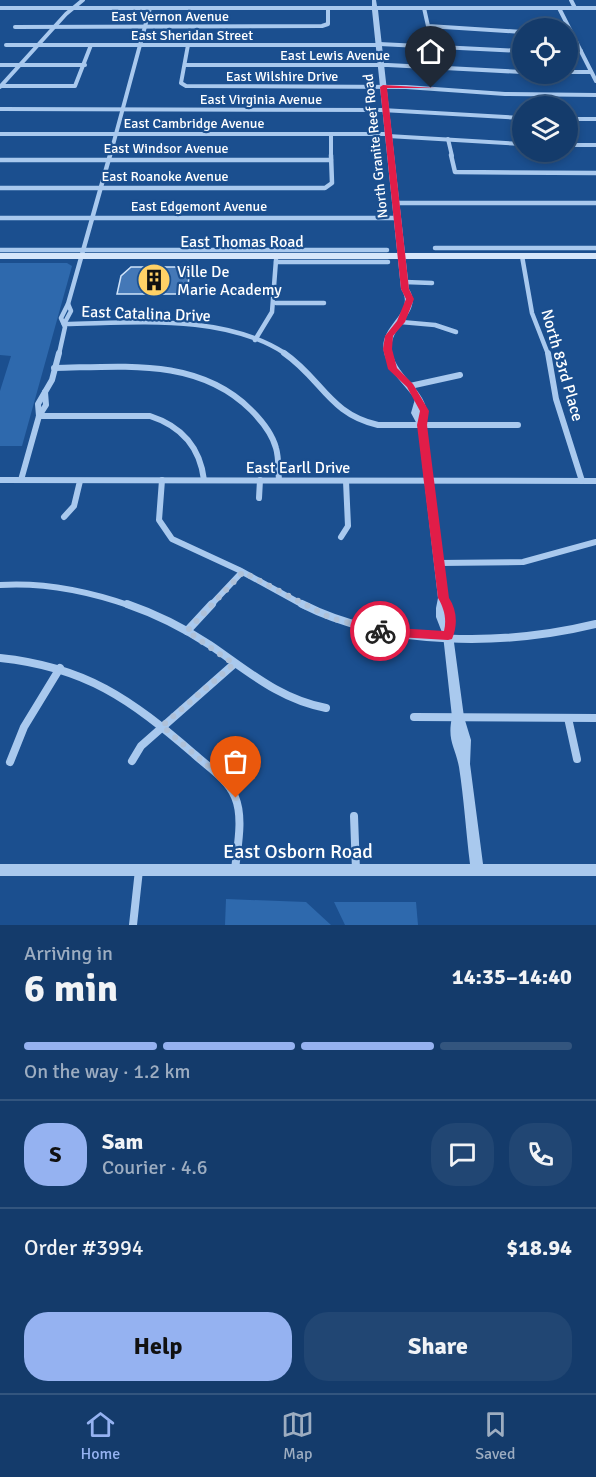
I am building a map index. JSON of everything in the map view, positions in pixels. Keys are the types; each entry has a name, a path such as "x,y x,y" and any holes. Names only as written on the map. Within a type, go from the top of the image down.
{"main road":[{"name":"East Thomas Road","path":"0,256 82,253 276,259 483,252 522,256 595,251"}],"street":[{"path":"0,87 72,8 83,0"},
{"name":"North Granite Reef Road","path":"374,0 405,286 401,293 407,305 401,322 389,336 388,354 393,369 410,386 418,401 415,409 416,418 422,425 440,563 443,598 440,606 443,626 448,635 458,717 455,728 458,750 464,764 477,870"},
{"path":"571,0 575,8"},
{"path":"0,8 509,10 596,8"},
{"path":"21,480 39,416 45,410 48,398 45,392 54,368 64,324 71,311 68,304 150,8"},
{"name":"East Vernon Avenue","path":"15,27 326,26 328,8"},
{"path":"424,8 426,25 429,26 512,31"},
{"path":"559,8 563,18"},
{"name":"East Sheridan Street","path":"6,45 379,45 512,51"},
{"path":"0,87 75,86 92,45"},
{"path":"184,65 188,45"},
{"path":"578,48 596,81"},
{"path":"0,65 85,65"},
{"name":"East Lewis Avenue","path":"184,65 381,65 512,72"},
{"name":"East Wilshire Drive","path":"184,65 183,86 383,87 505,94 596,94"},
{"path":"578,72 591,72"},
{"name":"East Virginia Avenue","path":"0,109 386,110 512,117"},
{"path":"578,119 596,119"},
{"name":"East Cambridge Avenue","path":"0,134 388,135 512,143"},
{"path":"331,134 332,160"},
{"path":"448,139 455,172 596,173"},
{"path":"578,145 596,145"},
{"name":"East Windsor Avenue","path":"0,160 332,160"},
{"name":"East Roanoke Avenue","path":"0,188 330,187 332,160"},
{"path":"396,202 596,203"},
{"name":"East Edgemont Avenue","path":"0,218 397,218"},
{"name":"East Thomas Road","path":"435,248 483,252 595,251"},
{"name":"East Thomas Road","path":"0,250 82,253 387,250"},
{"name":"North 83rd Place","path":"522,256 532,313 549,354 556,399 582,481"},
{"path":"255,340 270,323 276,303 276,259"},
{"name":"East Thomas Road","path":"276,259 388,262"},
{"path":"405,286 432,283"},
{"path":"276,303 324,303"},
{"path":"401,322 435,325 456,332"},
{"name":"East Catalina Drive","path":"64,324 190,324 227,331 255,340 297,360 343,412 357,422 378,425 422,425"},
{"path":"54,368 159,368 186,371 216,381 246,401 265,425 277,452 279,480"},
{"path":"410,386 460,375"},
{"path":"39,416 150,416 164,420 178,428 198,458 204,480"},
{"path":"422,425 518,425"},
{"name":"East Earll Drive","path":"0,480 596,481"},
{"path":"162,480 158,516 166,534 176,542 243,572 309,608 354,626 408,635 448,635 542,634 596,624"},
{"path":"259,498 260,480"},
{"path":"64,517 74,506 80,481"},
{"path":"342,537 348,526 346,481"},
{"path":"440,563 523,562 596,542"},
{"path":"187,631 243,572"},
{"path":"0,585 36,584 107,598 153,615 187,631 281,696 303,705 326,708"},
{"path":"0,658 31,661 60,668 112,689 136,704 224,780 236,798 235,870"},
{"path":"132,761 141,746 162,726 234,664"},
{"path":"10,762 24,727 60,668"},
{"path":"414,717 596,718"},
{"path":"568,718 577,759"},
{"path":"354,816 356,871"},
{"path":"133,925 139,869"},
{"name":"East Osborn Road","path":"0,870 596,870"}],"shaded area":[{"path":"0,263 67,263 72,266 22,446 0,446 0,391 11,356 0,355"},
{"path":"226,899 306,902 331,925 225,925"},
{"path":"334,902 416,902 418,925 345,925"}],"building":[{"name":"Ville De Marie Academy","path":"131,267 181,267 186,270 186,276 189,276 188,286 184,286 181,294 117,294 121,276"}],"way so far":[{"path":"236,798 224,780 162,726 234,664 187,631 243,572 331,618 354,626 380,631"}],"place":[{"name":"Ville De Marie Academy","path":"154,280"}],"route":[{"path":"380,631 408,635 448,635 451,625 449,606 443,598 422,425 425,418 424,411 410,386 393,369 388,354 387,340 405,315 410,299 409,292 405,289 383,87 431,88"}]}
